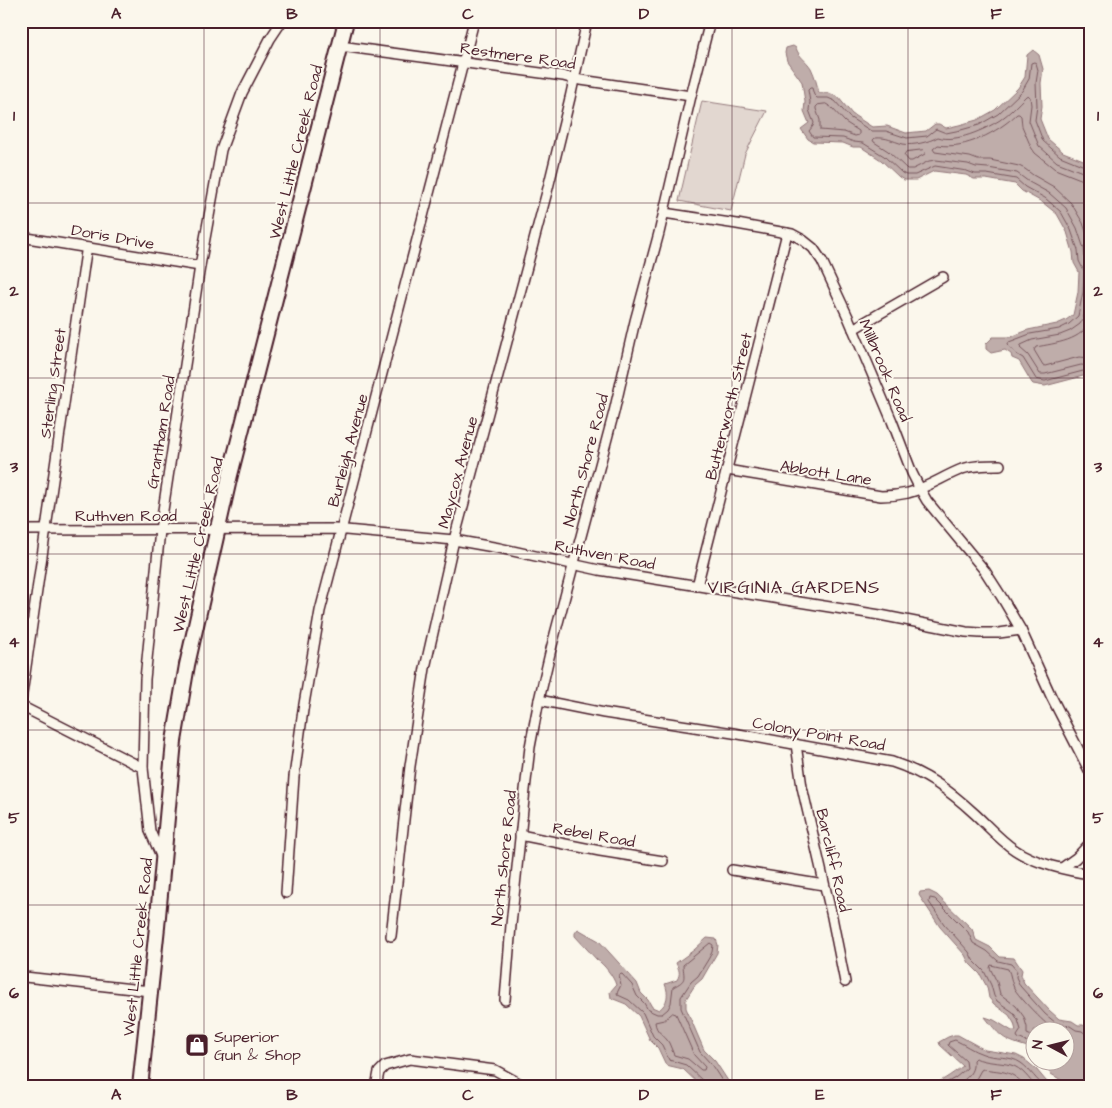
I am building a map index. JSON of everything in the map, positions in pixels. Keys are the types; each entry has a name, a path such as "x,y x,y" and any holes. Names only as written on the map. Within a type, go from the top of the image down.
{"main road":[{"name":"West Little Creek Road","path":"140,1087 174,741 187,665 233,466 346,21"}],"street":[{"name":"Burleigh Avenue","path":"286,893 294,777 320,611 474,21"},
{"name":"Maycox Avenue","path":"391,936 410,766 424,668 454,540 548,188 587,21"},
{"name":"North Shore Road","path":"505,1000 520,835 530,747 539,700 614,412 710,21"},
{"name":"Grantham Road","path":"163,860 150,831 143,768 145,679 160,530 200,266 221,150 242,94 280,22"},
{"name":"Restmere Road","path":"340,46 563,76 691,96"},
{"name":"Millbrook Road","path":"664,213 792,234 813,248 822,260 853,329 920,489 927,501 985,571 1021,630"},
{"name":"Butterworth Street","path":"697,586 787,233"},
{"name":"Doris Drive","path":"21,237 200,266"},
{"name":"Sterling Street","path":"21,701 88,248"},
{"path":"853,329 944,278"},
{"name":"Abbott Lane","path":"727,470 881,496 895,496 920,489 962,469 984,465 1000,465"},
{"name":"Ruthven Road","path":"21,530 341,530 454,540 599,570 880,615 966,632 999,633 1021,630"},
{"path":"1021,630 1051,696 1091,774"},
{"name":"Colony Point Road","path":"539,700 604,713 796,744 892,762 908,767 939,784 1004,842 1031,859 1091,874"},
{"path":"21,706 143,768"},
{"name":"Barcliff Road","path":"796,744 802,787 846,982"},
{"name":"Rebel Road","path":"520,835 600,852 663,861"},
{"path":"1062,868 1076,858 1091,842"},
{"path":"732,870 824,885"},
{"path":"21,976 24,978 150,991"},
{"path":"376,1087 379,1072 385,1066 410,1059 495,1070 526,1087"}],"shaded area":[{"path":"702,101 767,111 745,154 731,211 679,201"}],"water":[{"path":"793,46 811,68 819,93 829,93 838,97 852,114 872,127 887,126 906,133 926,131 935,124 946,128 959,125 977,120 995,110 1018,88 1025,77 1027,55 1033,50 1039,55 1043,69 1040,119 1048,139 1063,152 1091,163 1091,378 1083,376 1045,386 1033,384 1019,361 1012,358 1011,354 1005,350 991,353 986,349 986,344 993,337 1011,337 1028,330 1057,324 1073,315 1078,292 1079,272 1074,263 1067,232 1057,214 1042,202 1022,191 1015,184 974,179 966,175 934,171 916,180 904,180 881,160 861,147 853,147 843,143 813,142 808,139 801,129 809,123 804,111 805,102 802,82 787,61 785,53 786,48"},
{"path":"929,891 937,895 972,929 976,940 990,947 1000,957 1014,958 1022,970 1021,975 1024,983 1059,1019 1066,1020 1024,1020 1024,1046 1004,1038 985,1017 1012,1031 1016,1031 1014,1023 1009,1015 989,998 987,987 980,974 940,927 919,895 920,892"},
{"path":"578,929 599,941 637,983 641,993 652,1007 659,1010 667,998 665,984 678,978 679,971 676,963 707,938 716,939 718,945 717,953 702,979 695,985 686,999 686,1008 704,1050 715,1061 732,1087 702,1087 683,1069 666,1065 658,1048 650,1040 639,1016 626,1004 611,998 610,992 616,985 615,982 605,967 575,936"},
{"path":"1074,1022 1088,1028 1090,1035 1091,1087 1070,1087 1051,1074 1049,1070 1074,1070"},
{"path":"958,1035 985,1050 1016,1055 1024,1059 1024,1070 1037,1070 1054,1087 925,1087 940,1081 963,1066 940,1045 939,1042 948,1037"}],"place":[{"name":"Superior Gun & Shop","path":"197,1045"}],"district":[{"name":"VIRGINIA GARDENS","path":"794,587"}]}
